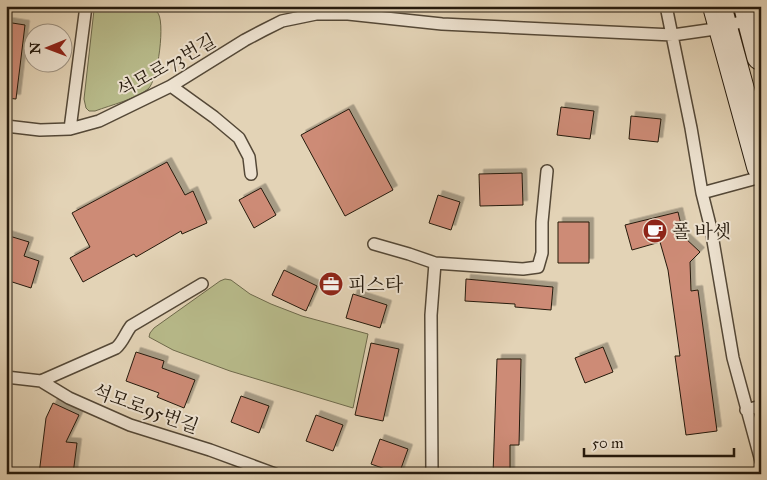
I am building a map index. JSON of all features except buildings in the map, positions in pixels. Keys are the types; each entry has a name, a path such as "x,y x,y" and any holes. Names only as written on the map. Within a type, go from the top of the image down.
{"street":[{"path":"753,13 761,56"},
{"path":"720,17 761,166"}],"lane":[{"path":"70,128 86,6"},
{"path":"666,6 674,35 702,193 721,284 732,358 761,462"},
{"name":"석모로73번길","path":"6,126 40,130 70,128 99,121 171,86 245,40 282,21 316,14 348,14 442,24 674,35 720,17 753,13"},
{"path":"171,86 240,138 249,156 251,174"},
{"path":"374,244 435,263 522,269 538,267 542,253 542,222 547,171"},
{"path":"702,193 761,177"},
{"path":"432,474 431,315 435,263"},
{"path":"41,381 116,348 122,343 131,326 202,284"},
{"name":"석모로95번길","path":"6,377 41,381 69,398 130,425 210,450 275,474"},
{"path":"746,410 761,406"}],"green space":[{"path":"96,6 137,7 157,12 160,17 161,37 155,75 148,89 137,96 95,111 89,111 86,108 84,99"},
{"path":"225,279 231,280 250,294 302,316 368,334 353,408 230,371 173,350 149,337 154,328"}],"place":[{"name":"폴 바셋","path":"655,231"},
{"name":"피스타","path":"331,284"}]}
